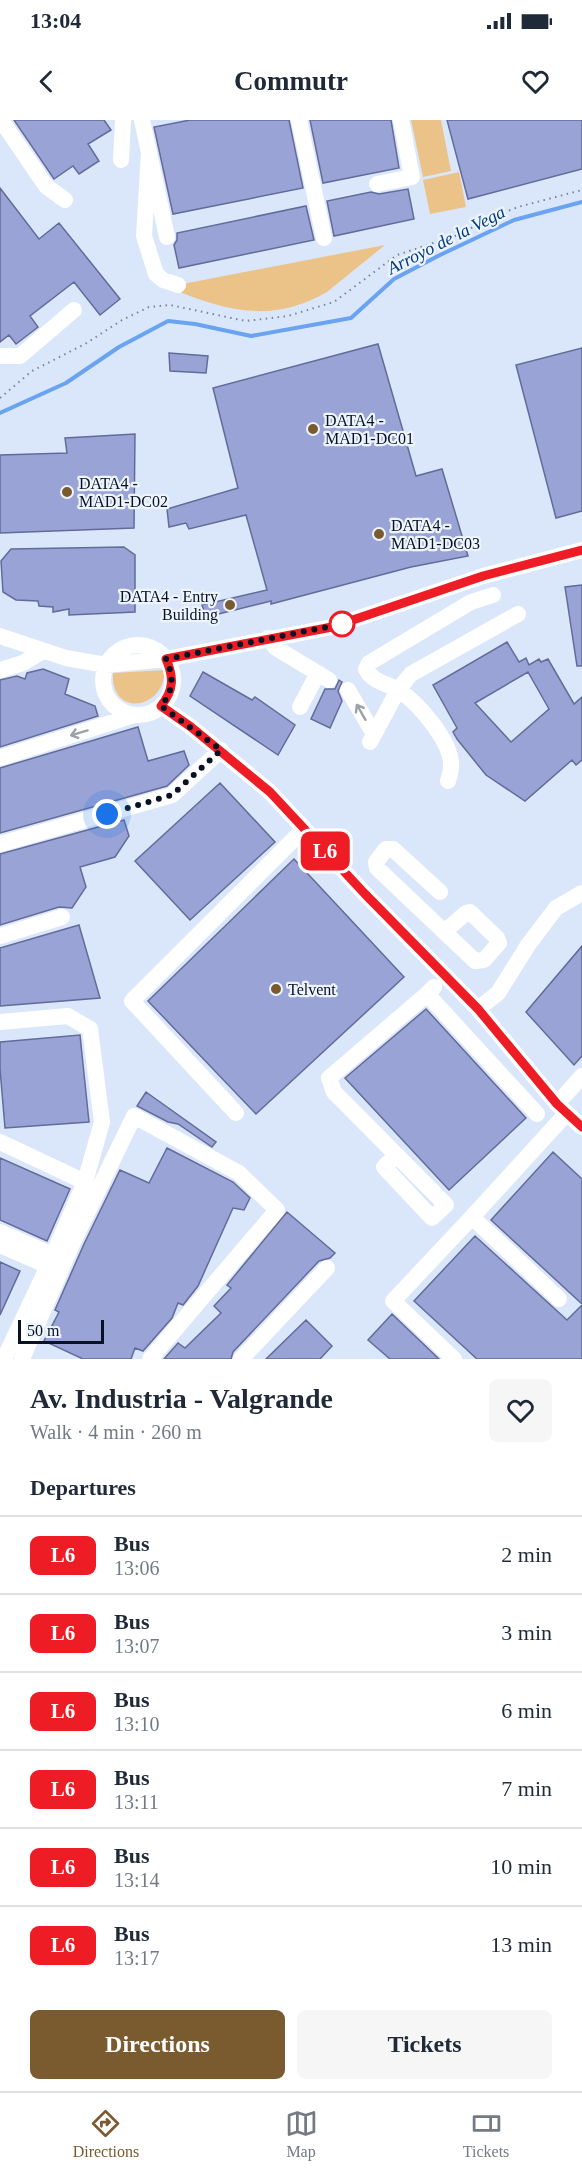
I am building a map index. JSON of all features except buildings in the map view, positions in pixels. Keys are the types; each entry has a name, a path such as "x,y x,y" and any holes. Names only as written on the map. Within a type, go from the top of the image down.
{"street":[{"path":"1,120 46,186 64,200"},
{"path":"121,160 123,120"},
{"path":"142,120 167,237"},
{"path":"299,120 324,238"},
{"path":"377,184 412,177 401,120"},
{"path":"148,152 144,236 156,274 163,280 178,285"},
{"path":"0,356 21,356 74,310"},
{"path":"0,636 66,658 106,665 166,659 342,624 428,593 525,564 582,550"},
{"path":"448,781 452,766 448,749 426,715 409,698 370,676 366,669 369,663 471,602 493,594"},
{"path":"348,690 372,738 398,690 411,674 518,614"},
{"path":"301,632 301,663"},
{"path":"268,638 276,648 324,676 300,707"},
{"path":"0,670 23,663 43,651"},
{"path":"0,758 153,711 161,706 171,689 173,679 166,659"},
{"path":"106,665 103,687 107,697 123,711 135,715"},
{"path":"161,706 221,750 270,792 478,1009 562,1109 582,1127"},
{"path":"0,844 172,795 221,750"},
{"path":"236,1113 132,1001 304,829"},
{"path":"440,892 393,849 386,849 376,865 445,932"},
{"path":"478,1009 498,993 528,945 556,908 582,893"},
{"path":"392,921 412,902"},
{"path":"0,936 62,917"},
{"path":"397,1155 334,1092 329,1078 445,976"},
{"path":"427,994 537,1114"},
{"path":"0,1023 68,1016 90,1029 102,1122 85,1182 51,1261 4,1359"},
{"path":"454,1359 393,1301 472,1217 562,1109 582,1077"},
{"path":"22,1359 74,1240 134,1116 239,1173 277,1210 150,1359"},
{"path":"0,1142 85,1182"},
{"path":"472,1217 559,1299"},
{"path":"0,1232 51,1261"},
{"path":"0,1245 51,1261"},
{"path":"241,1359 327,1268"}],"path":[{"path":"0,398 32,371 149,307 171,305 246,321 288,316 334,302 397,255 458,235 490,218 518,207 582,190"}],"shaded area":[{"path":"411,120 441,120 451,171 423,177"},
{"path":"459,172 466,207 430,214 423,180"},
{"path":"385,245 327,292 286,308 266,311 227,307 167,287"},
{"path":"165,670 162,684 156,694 147,701 128,702 120,697 114,687 113,673"}],"waterway":[{"name":"Arroyo de la Vega","path":"0,413 66,383 119,347 168,321 195,324 251,336 351,318 394,279 440,255 514,220 582,202"}],"bus line":[{"name":"L6","path":"582,550 483,576 332,627 166,659 173,679 167,698 161,706 221,750 270,792 365,894 478,1009 557,1104 582,1127"}],"place":[{"name":"DATA4 - MAD1-DC01","path":"313,429"},
{"name":"DATA4 - MAD1-DC02","path":"67,492"},
{"name":"DATA4 - MAD1-DC03","path":"379,534"},
{"name":"DATA4 - Entry Building","path":"230,605"},
{"name":"Telvent","path":"276,989"}],"route":[{"path":"107,814 172,795 221,750 161,706 167,698 173,679 166,659 342,624"}]}
